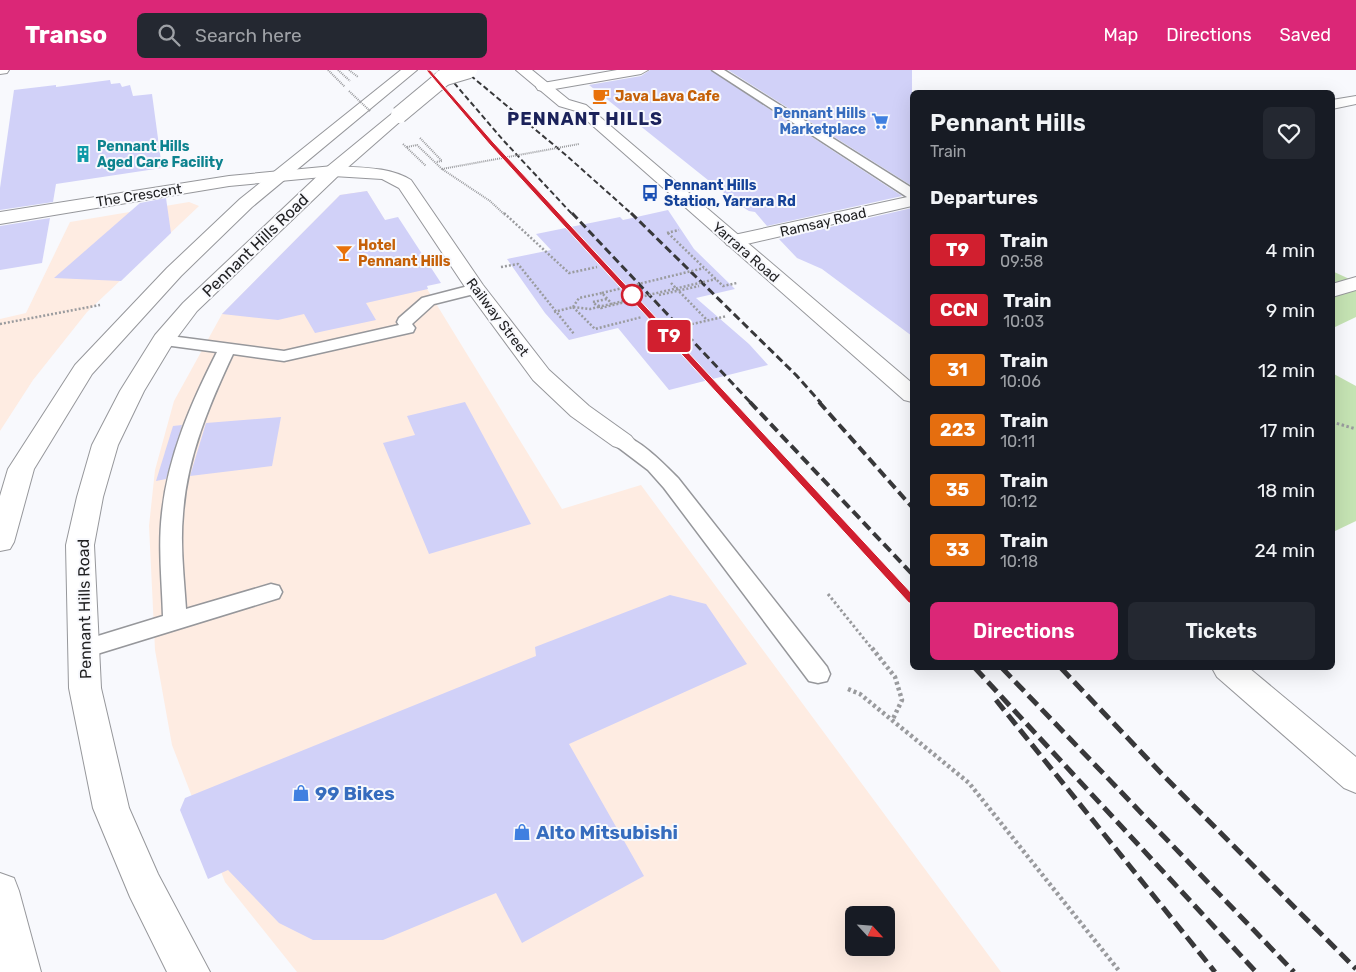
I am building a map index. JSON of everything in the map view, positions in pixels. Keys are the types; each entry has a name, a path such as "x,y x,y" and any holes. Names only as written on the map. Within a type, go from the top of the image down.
{"main road":[{"name":"Pennant Hills Road","path":"0,542 22,469 83,370 174,272 246,203 410,70"},
{"path":"447,74 468,70"},
{"name":"Yarrara Road","path":"544,70 580,101 580,108"},
{"path":"543,87 641,70"},
{"name":"Yarrara Road","path":"523,71 564,103 580,108 910,393"},
{"name":"Pennant Hills Road","path":"189,972 144,885 111,808 85,688 80,545 90,497 105,445 132,391 163,340 190,307 333,171 447,74"},
{"path":"1335,104 1356,100"},
{"name":"Railway Street","path":"278,176 333,171 384,174 405,184 476,290 540,375 580,411 622,441"},
{"name":"The Crescent","path":"0,218 220,182 278,176"},
{"name":"Ramsay Road","path":"734,242 910,201"},
{"path":"1335,290 1356,283"},
{"path":"1230,670 1356,778"},
{"path":"0,891 20,972"}],"lane":[{"path":"717,70 910,193"},
{"path":"163,340 227,350 284,356 406,325 428,300 476,290"},
{"path":"175,622 172,515 178,482 194,420 227,350"},
{"path":"622,441 655,466 671,483 818,674"},
{"path":"84,649 270,592"}],"path":[{"path":"328,70 349,91"},
{"path":"416,134 442,161 435,162"},
{"path":"442,169 579,144"},
{"path":"399,149 418,145 442,169 485,197 569,273 597,267"},
{"path":"667,233 723,286"},
{"path":"500,267 518,264 554,312 574,334"},
{"path":"573,307 579,298 704,268"},
{"path":"554,312 573,307 590,309 716,279"},
{"path":"681,290 671,283 707,320"},
{"path":"660,295 699,286"},
{"path":"602,293 612,304"},
{"path":"593,302 607,299"},
{"path":"593,302 601,308 628,301"},
{"path":"593,302 598,307"},
{"path":"0,324 103,304"},
{"path":"573,307 595,329 642,317"},
{"path":"688,325 727,316"},
{"path":"1335,423 1356,429"},
{"path":"828,594 894,677 902,700 892,721"},
{"path":"818,674 860,694 969,783 1120,972"}],"shaded area":[{"path":"367,191 562,509 641,485 1001,972 297,972 225,882 172,745 155,650 149,526 155,470 174,401 222,314 340,195"},
{"path":"189,202 199,206 87,312 33,380 0,431 0,319 26,313 70,222"}],"green space":[{"path":"1335,272 1356,282 1356,317 1335,327"},
{"path":"1335,375 1356,386 1356,521 1335,531"}],"building":[{"path":"650,70 710,70 902,196 767,226 755,212 749,211 738,204 589,85 641,76"},
{"name":"Pennant Hills Marketplace","path":"728,70 912,70 912,90 910,90 910,185"},
{"path":"110,80 111,84 120,83 122,87 130,85 133,96 152,94 162,168 56,184 53,202 0,210 0,188 14,90"},
{"name":"Hotel Pennant Hills","path":"367,191 385,220 398,217 441,283 427,286 428,289 366,303 376,320 315,333 304,314 278,320 222,314 340,195"},
{"path":"166,198 171,233 121,281 54,278 140,203"},
{"path":"910,208 910,335 822,269 797,258 779,239"},
{"path":"668,210 694,249 735,289 696,298 749,344 768,365 669,390 618,328 569,340 545,313 507,259 551,250 536,234 620,217 623,220"},
{"path":"50,218 42,263 0,270 0,226"},
{"path":"465,402 531,524 429,554 383,443 415,435 407,416"},
{"path":"281,417 272,466 190,476 206,423"},
{"path":"182,425 166,479 156,481 173,426"},
{"path":"670,595 706,604 747,664 569,744 644,876 522,943 496,893 383,940 313,940 279,923 228,870 208,879 180,810 185,798 536,656 535,647"}],"railway":[{"path":"429,70 492,144 557,215"},
{"path":"443,70 503,140 573,215"},
{"path":"464,70 567,156 633,215"},
{"path":"556,213 731,403"},
{"path":"572,213 751,403"},
{"path":"631,213 796,375 821,403"},
{"path":"729,402 910,598"},
{"path":"750,402 910,572"},
{"path":"819,402 910,505"},
{"path":"977,670 1256,972"},
{"path":"1004,670 1294,972"},
{"path":"1063,670 1162,774 1356,969"},
{"path":"996,700 1215,972"}],"train":[{"name":"T9","path":"429,70 492,144 910,598"}],"place":[{"name":"Java Lava Cafe","path":"601,96"},
{"name":"Pennant Hills Marketplace","path":"880,121"},
{"name":"Pennant Hills Aged Care Facility","path":"83,154"},
{"name":"Pennant Hills Station, Yarrara Rd","path":"650,193"},
{"name":"Hotel Pennant Hills","path":"344,253"},
{"name":"99 Bikes","path":"301,793"},
{"name":"Alto Mitsubishi","path":"522,832"}],"district":[{"name":"PENNANT HILLS","path":"585,119"}]}
